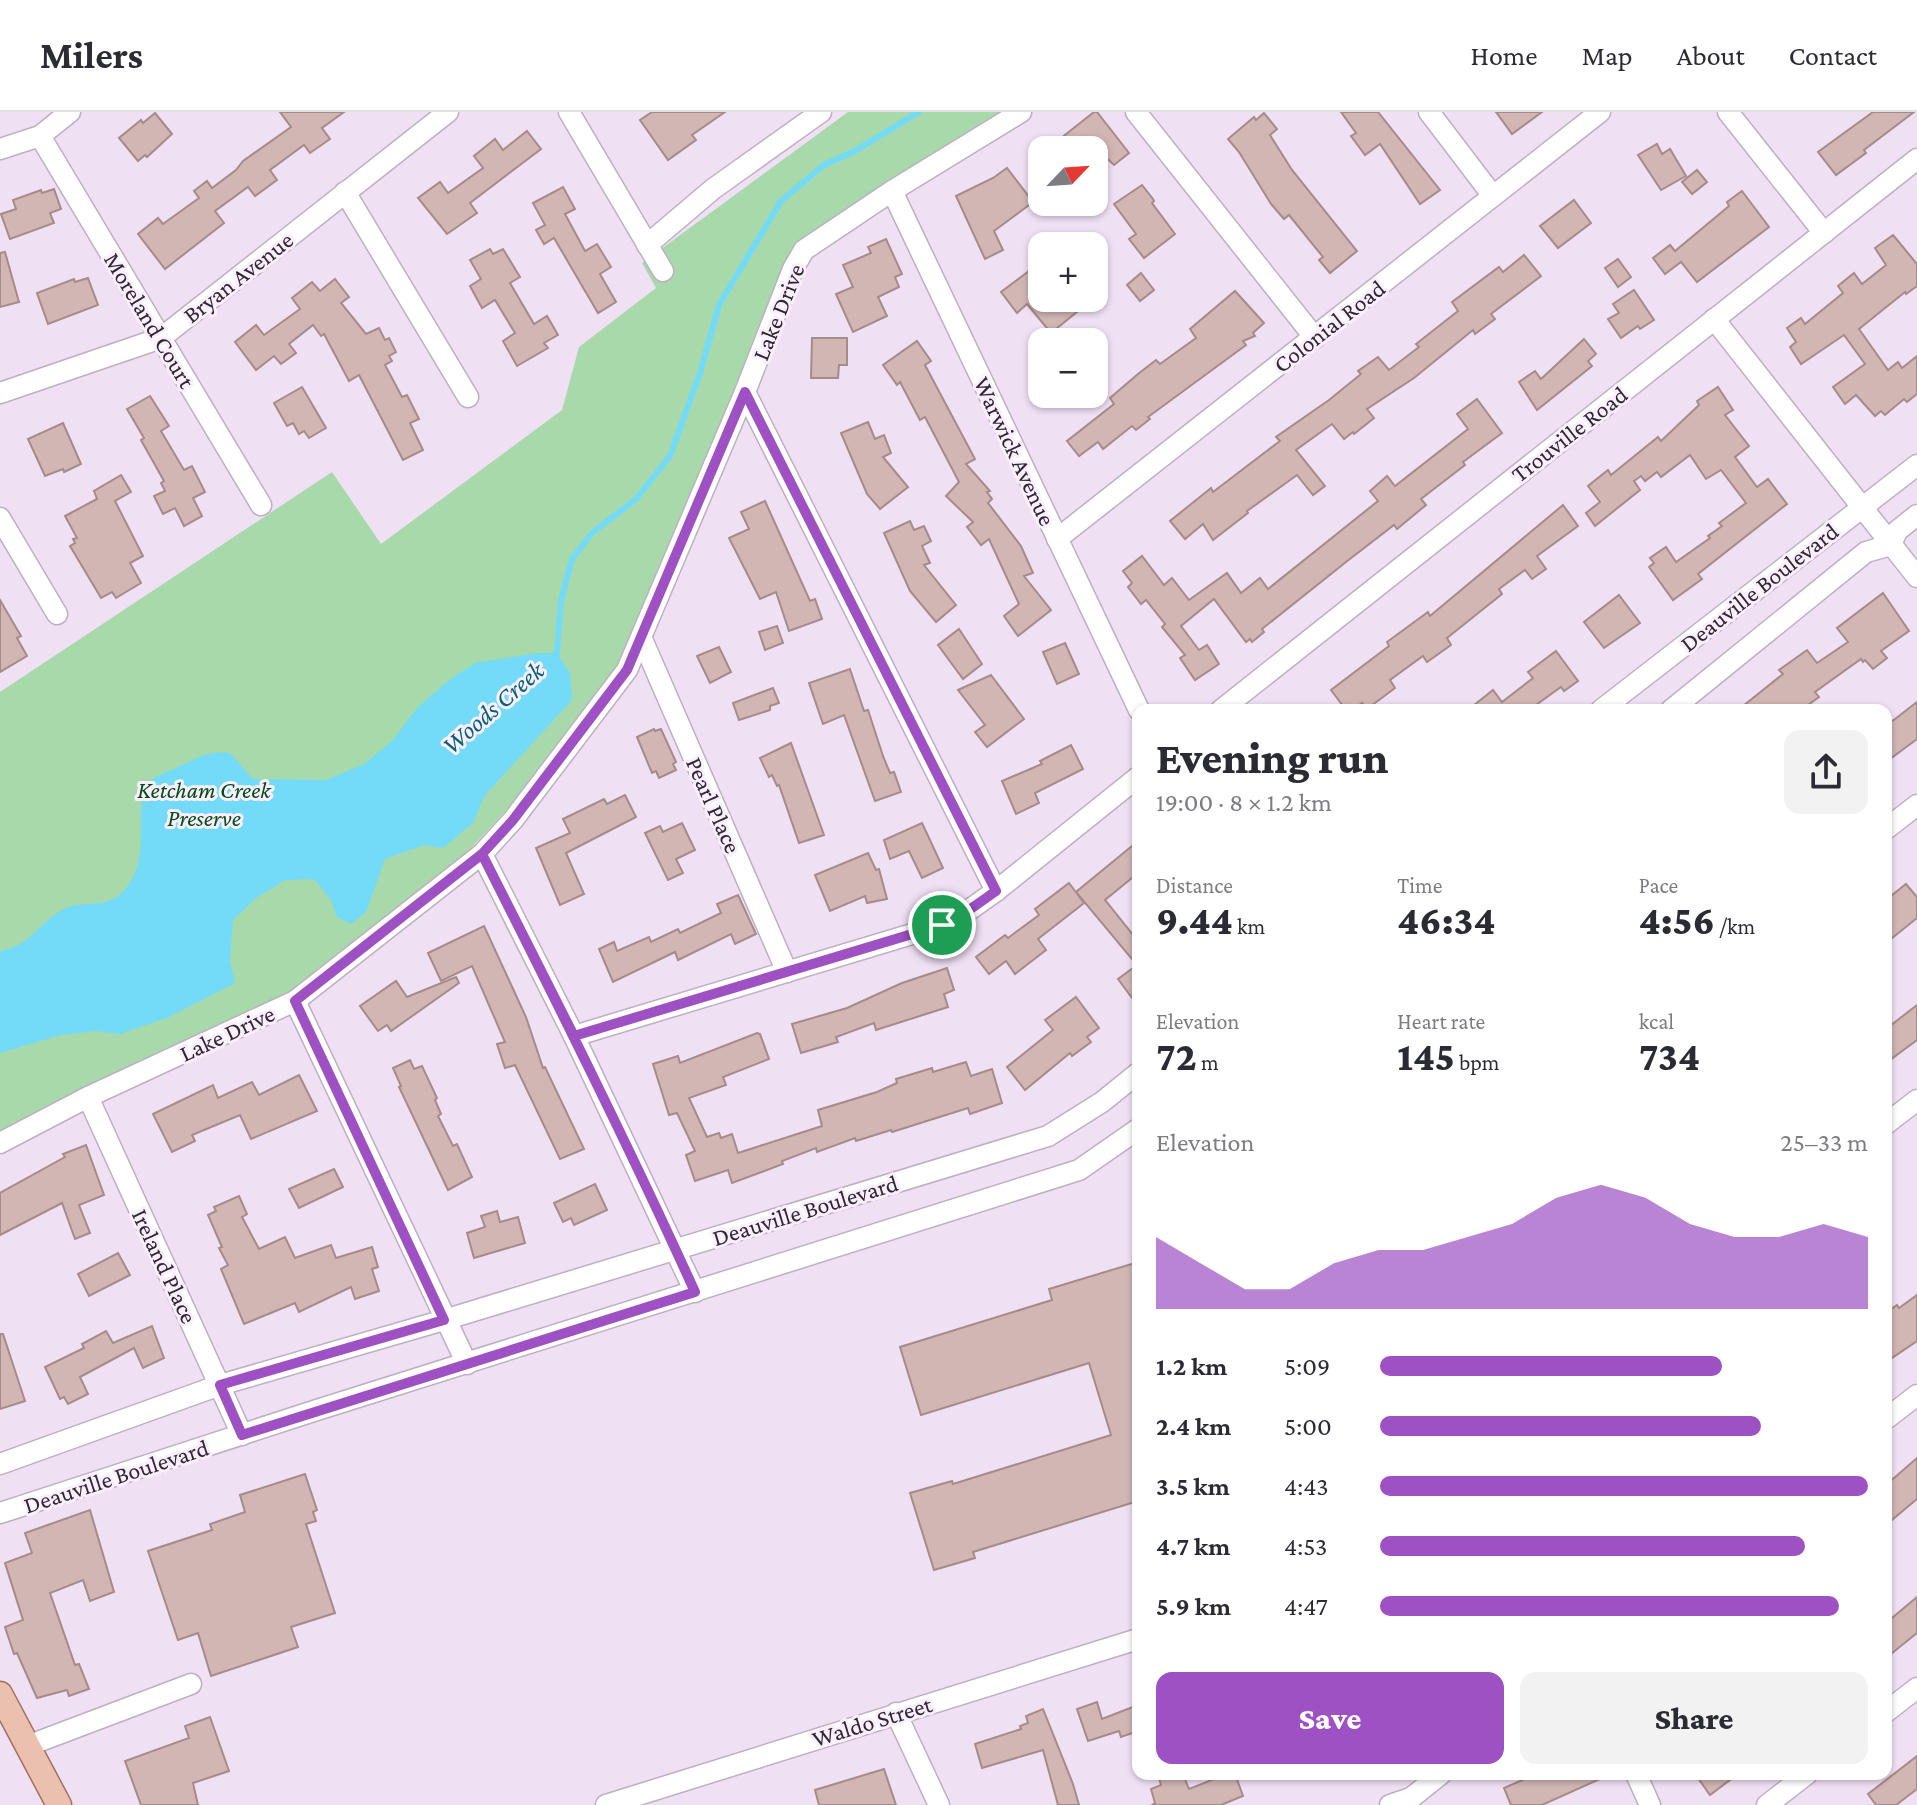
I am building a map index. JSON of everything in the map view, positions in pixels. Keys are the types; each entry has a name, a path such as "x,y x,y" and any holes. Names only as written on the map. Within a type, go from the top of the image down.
{"main road":[{"path":"0,1694 59,1805"}],"street":[{"path":"0,149 40,136 70,112"},
{"name":"Bryan Avenue","path":"0,393 161,338 448,112"},
{"path":"569,112 663,271"},
{"path":"647,245 713,189 821,112"},
{"name":"Lake Drive","path":"0,1143 88,1097 295,1001 482,854 513,820 627,670 745,392 793,269 804,250 892,191 1021,112"},
{"path":"1136,112 1315,338"},
{"path":"1429,112 1493,196"},
{"name":"Colonial Road","path":"1057,539 1600,112"},
{"path":"1728,112 1824,233"},
{"name":"Moreland Court","path":"40,136 261,505"},
{"name":"Trouville Road","path":"1229,704 1917,159"},
{"name":"Warwick Avenue","path":"892,191 1136,704"},
{"path":"345,192 468,397"},
{"path":"1714,319 1917,577"},
{"path":"745,392 996,891"},
{"name":"Deauville Boulevard","path":"1609,704 1917,465"},
{"name":"Deauville Boulevard","path":"1678,704 1866,552 1891,545 1897,531 1917,515"},
{"path":"0,518 57,614"},
{"name":"Pearl Place","path":"642,639 787,972"},
{"path":"574,1036 942,925 996,891 1132,782"},
{"path":"1892,824 1917,805"},
{"path":"482,854 574,1036 695,1292"},
{"path":"295,1001 467,1364"},
{"name":"Deauville Boulevard","path":"0,1464 220,1385 1048,1136 1102,1102 1132,1078"},
{"name":"Ireland Place","path":"88,1097 242,1435"},
{"path":"1892,1119 1917,1100"},
{"name":"Deauville Boulevard","path":"0,1513 1079,1170 1132,1133"},
{"path":"1892,1414 1917,1395"},
{"name":"Waldo Street","path":"606,1805 1132,1641"},
{"path":"27,1746 191,1684"},
{"path":"1892,1707 1917,1688"},
{"path":"896,1713 939,1805"},
{"path":"1390,1805 1411,1798 1434,1780"},
{"path":"1639,1780 1650,1805"},
{"path":"1767,1805 1799,1780"}],"green space":[{"name":"Ketcham Creek Preserve","path":"848,112 1010,112 795,248 618,673 542,772 458,862 287,998 0,1132 0,692 332,472 381,544 562,410 579,347 656,288 642,263"}],"water":[{"path":"557,653 570,673 572,700 485,795 473,823 443,848 424,845 385,859 366,912 351,924 337,917 331,900 314,879 285,880 256,898 233,920 230,961 235,983 169,1017 120,1034 95,1031 61,1035 0,1053 0,951 21,944 66,908 105,902 120,895 135,873 139,859 142,804 153,779 203,756 230,753 253,779 326,780 364,764 392,741 417,708 475,663"}],"building":[{"path":"280,112 344,112 322,128 330,139 310,153 304,145 270,170 277,180 255,196 248,187 215,211 224,223 165,269 138,234 158,218 163,224 199,198 194,191 207,181 212,188 243,161 291,127"},
{"path":"652,112 725,112 692,135 696,140 668,160 640,120"},
{"path":"1097,112 1129,153 1114,165 1108,159 1108,136 1064,136"},
{"path":"1341,112 1378,112 1440,190 1420,204 1380,144 1365,155 1351,136 1356,133"},
{"path":"1496,112 1542,112 1512,134"},
{"path":"1873,112 1914,112 1836,175 1818,152"},
{"path":"155,113 172,134 147,157 145,155 138,161 119,138"},
{"path":"1264,113 1277,129 1270,135 1292,170 1357,251 1330,273 1319,260 1323,257 1289,215 1284,219 1271,204 1228,139 1254,117 1256,120"},
{"path":"527,131 541,149 470,203 477,213 447,234 418,198 440,182 448,193 483,168 474,156 495,139 503,150"},
{"path":"1657,144 1662,154 1670,149 1686,176 1661,190 1638,155"},
{"path":"1007,168 1028,195 1028,206 994,231 1003,250 985,259 956,196"},
{"path":"1697,170 1707,182 1692,194 1682,182"},
{"path":"1142,185 1175,234 1144,258 1129,239 1136,234 1114,204"},
{"path":"563,187 575,209 565,214 585,251 597,244 611,267 600,274 616,302 598,313 554,238 544,244 536,230 545,225 533,203"},
{"path":"54,189 61,209 50,213 54,223 10,239 1,214 16,209 13,200 41,190 42,193"},
{"path":"1742,191 1769,227 1697,282 1681,262 1665,274 1653,258 1670,245 1675,251 1729,206 1727,202"},
{"path":"1574,200 1591,223 1558,248 1540,226"},
{"path":"1893,235 1917,264 1917,286 1859,329 1888,370 1898,362 1902,368 1917,356 1917,394 1907,402 1904,399 1885,415 1881,411 1875,416 1856,395 1845,404 1833,387 1865,364 1844,335 1801,364 1790,347 1796,342 1787,328 1801,318 1805,324 1843,293 1838,286 1854,273 1862,284 1886,265 1875,248"},
{"path":"886,239 902,274 895,277 899,287 878,297 887,316 853,332 836,294 853,287 843,265 871,253 868,247"},
{"path":"490,249 493,254 503,249 520,277 510,283 534,324 547,316 558,335 544,343 548,348 517,366 503,341 515,333 495,300 482,308 470,286 481,279 470,260"},
{"path":"5,252 19,302 0,307 0,253"},
{"path":"1524,255 1541,276 1491,314 1495,319 1475,334 1473,330 1414,378 1367,409 1374,418 1354,434 1344,439 1332,424 1296,450 1325,486 1313,495 1297,475 1213,540 1203,524 1185,539 1170,521 1211,488 1213,492 1280,441 1276,437 1329,400 1361,374 1358,371 1378,357 1389,370 1458,311 1452,302 1499,267 1503,272"},
{"path":"1618,259 1631,277 1618,287 1605,268"},
{"path":"1028,272 1028,305 1017,313 1001,292"},
{"path":"1141,273 1154,290 1140,301 1127,285"},
{"path":"88,278 98,305 48,324 37,293 74,279 75,282"},
{"path":"335,279 349,297 341,303 366,334 379,328 396,352 389,356 392,361 385,365 402,397 407,395 419,419 410,423 423,450 403,460 359,375 349,381 324,334 321,336 313,325 289,344 296,353 281,364 274,356 256,370 235,342 256,325 264,335 300,309 292,298 312,282 320,291"},
{"path":"1634,290 1654,320 1621,338 1608,319 1619,313 1613,304"},
{"path":"1235,291 1264,323 1253,333 1255,336 1243,341 1246,345 1148,417 1150,419 1136,430 1132,426 1103,449 1098,442 1079,456 1067,441 1114,404 1110,398 1138,374 1156,360 1160,364 1196,338 1190,329"},
{"path":"1034,312 1077,312 1057,328 1047,328"},
{"path":"812,338 847,338 847,365 839,365 838,378 811,378"},
{"path":"1584,339 1596,354 1588,361 1592,366 1537,410 1519,382 1535,371 1541,379"},
{"path":"917,341 931,361 925,365 975,459 966,464 990,491 987,492 992,499 988,503 1021,546 1033,573 1024,576 1051,610 1018,636 1004,616 1019,604 989,539 981,545 967,527 973,522 946,496 959,482 925,417 920,420 900,382 897,385 883,365"},
{"path":"302,387 326,428 309,438 304,431 299,434 293,423 287,426 274,403"},
{"path":"1718,387 1733,410 1725,415 1749,446 1735,457 1757,487 1768,479 1787,504 1698,574 1702,579 1673,600 1649,567 1654,563 1650,558 1666,547 1676,562 1710,538 1708,536 1722,526 1719,523 1746,503 1721,470 1706,479 1690,455 1661,477 1657,472 1645,481 1641,476 1634,481 1640,490 1595,526 1586,513 1600,502 1588,486 1608,470 1611,475 1658,437 1661,441 1699,405 1697,401"},
{"path":"150,396 169,426 161,431 184,470 192,466 205,492 193,498 202,516 184,526 175,508 163,514 154,496 165,491 161,483 164,481 127,409"},
{"path":"1477,399 1502,433 1421,499 1426,505 1397,529 1394,525 1346,562 1262,629 1264,632 1252,642 1250,639 1246,642 1214,599 1181,626 1199,650 1207,645 1219,664 1195,680 1180,658 1185,655 1162,627 1165,624 1146,600 1141,604 1128,587 1132,583 1123,571 1142,556 1164,585 1172,578 1189,600 1227,573 1241,593 1260,578 1268,589 1378,501 1370,491 1387,476 1395,486 1468,429 1457,414"},
{"path":"868,422 875,439 884,435 891,453 883,457 908,487 880,509 867,494 841,433"},
{"path":"63,423 81,464 45,476 28,439"},
{"path":"121,475 131,492 115,501 143,556 130,563 141,583 116,598 112,592 101,598 70,546 77,538 65,516 97,499 94,491"},
{"path":"765,501 810,601 815,599 822,619 789,631 776,592 760,599 729,538 749,529 741,512"},
{"path":"1563,505 1578,526 1537,556 1546,569 1532,579 1525,570 1499,589 1502,594 1447,638 1451,645 1427,662 1423,656 1390,680 1395,688 1374,704 1342,704 1331,690 1389,646 1387,642 1428,612 1430,616"},
{"path":"910,521 914,530 924,526 931,541 922,546 930,563 924,565 956,605 936,622 910,591 884,533"},
{"path":"1883,593 1909,631 1881,651 1887,658 1873,669 1861,659 1815,692 1819,697 1809,704 1746,704 1783,674 1779,670 1807,650 1817,663 1848,642 1837,628"},
{"path":"1619,595 1640,623 1604,648 1584,622"},
{"path":"0,600 21,636 17,638 27,656 0,672"},
{"path":"777,626 783,643 765,650 759,632"},
{"path":"959,629 982,664 963,679 938,645"},
{"path":"1065,643 1079,674 1057,684 1043,652"},
{"path":"719,647 731,672 710,683 697,656"},
{"path":"1556,651 1578,681 1564,691 1561,687 1537,704 1476,704 1493,690 1502,702 1533,678 1528,672"},
{"path":"850,669 864,711 868,710 883,756 890,773 894,772 901,792 875,801 844,715 823,724 809,683"},
{"path":"991,675 1024,719 987,747 975,732 985,725 958,690"},
{"path":"773,688 779,703 770,706 770,710 739,720 733,703"},
{"path":"1917,702 1917,739 1892,758 1892,721"},
{"path":"661,729 676,762 673,764 676,770 659,778 656,771 652,773 637,737"},
{"path":"791,743 824,835 799,843 779,785 772,775 769,777 760,758"},
{"path":"1071,745 1083,769 1035,793 1039,803 1016,814 1002,781 1042,764 1040,761"},
{"path":"625,795 636,817 566,853 584,894 560,905 536,848 570,833 563,819 604,799 607,804"},
{"path":"682,823 695,850 676,859 683,873 668,880 645,833 660,826 663,832"},
{"path":"922,823 943,868 922,878 909,851 890,859 884,840"},
{"path":"1132,846 1132,878 1105,900 1132,934 1132,959 1076,892"},
{"path":"868,853 876,870 879,869 887,899 867,903 865,896 830,911 815,875"},
{"path":"1069,883 1084,903 1038,939 1046,950 1015,974 1006,961 989,974 976,957 1039,915 1035,909"},
{"path":"1906,884 1917,897 1917,918 1892,938 1892,895"},
{"path":"738,895 756,934 735,944 731,934 678,960 675,952 613,982 599,949 614,942 617,951 649,937 651,942 678,929 680,933 721,913 717,904"},
{"path":"484,926 526,1017 543,1068 584,1149 560,1159 515,1065 505,1068 497,1044 505,1042 472,966 441,981 428,953"},
{"path":"947,968 954,990 944,994 948,1007 876,1030 874,1023 836,1037 838,1042 801,1053 792,1024 847,1008 902,983"},
{"path":"1132,969 1132,998 1118,979"},
{"path":"456,977 459,983 391,1031 387,1025 378,1031 360,1006 396,981 407,997"},
{"path":"1076,997 1099,1028 1087,1037 1091,1042 1072,1056 1070,1053 1025,1090 1007,1067 1053,1030 1045,1020"},
{"path":"1917,1005 1917,1040 1892,1059 1892,1024"},
{"path":"757,1033 769,1059 723,1077 726,1085 689,1098 707,1137 719,1133 721,1138 732,1134 738,1153 822,1126 818,1110 877,1092 897,1083 896,1079 932,1068 933,1072 966,1062 971,1076 992,1069 1002,1103 970,1114 968,1108 892,1132 856,1141 855,1138 817,1152 816,1148 732,1183 728,1170 695,1181 686,1155 695,1151 677,1113 669,1115 653,1064 678,1056 680,1063"},
{"path":"410,1060 414,1069 422,1066 437,1098 435,1100 441,1114 438,1116 453,1146 457,1144 472,1177 448,1190 393,1068"},
{"path":"299,1075 317,1111 251,1139 240,1115 192,1135 195,1141 172,1152 153,1114 213,1085 218,1098 252,1082 259,1095"},
{"path":"86,1145 104,1195 79,1205 90,1233 75,1239 62,1203 0,1235 0,1193 65,1157 63,1154"},
{"path":"334,1169 343,1187 299,1208 289,1189"},
{"path":"595,1184 607,1210 574,1225 571,1218 563,1222 554,1203"},
{"path":"239,1196 247,1214 242,1217 259,1249 285,1237 295,1258 331,1245 336,1258 372,1247 378,1267 372,1269 379,1291 355,1299 351,1287 299,1312 295,1303 244,1324 221,1269 228,1265 208,1215 216,1211 214,1207"},
{"path":"497,1211 500,1222 518,1217 525,1243 474,1258 467,1233 485,1227 481,1216"},
{"path":"118,1253 130,1275 89,1296 78,1274"},
{"path":"1132,1264 1132,1503 973,1552 975,1558 934,1570 910,1493 952,1481 953,1484 1111,1435 1089,1363 921,1415 900,1347 1052,1300 1049,1289"},
{"path":"1917,1295 1917,1341 1892,1358 1892,1309 1897,1305 1899,1308"},
{"path":"152,1326 164,1358 143,1368 134,1348 80,1377 88,1394 68,1404 64,1397 60,1399 45,1367 84,1348 82,1344 106,1331 113,1343"},
{"path":"0,1334 3,1334 25,1401 0,1409"},
{"path":"1917,1458 1917,1499 1892,1520 1892,1480"},
{"path":"305,1474 317,1510 313,1512 316,1521 306,1524 335,1613 291,1627 298,1647 211,1676 198,1633 178,1640 148,1551 212,1530 210,1524 245,1512 240,1495"},
{"path":"90,1510 114,1592 90,1601 83,1580 50,1593 75,1665 79,1664 89,1689 69,1696 67,1690 37,1698 17,1653 14,1654 5,1627 23,1620 5,1563 32,1553 25,1533"},
{"path":"1917,1597 1917,1633 1892,1653 1892,1618"},
{"path":"1097,1702 1102,1719 1132,1707 1132,1733 1121,1737 1119,1731 1088,1741 1077,1709"},
{"path":"1043,1709 1079,1805 1058,1805 1043,1750 982,1768 975,1744 1021,1729 1020,1726 1028,1723 1026,1716"},
{"path":"210,1717 229,1771 193,1783 198,1805 141,1805 125,1761 189,1738 185,1726"},
{"path":"1917,1756 1917,1789 1896,1805 1876,1805 1868,1794 1886,1780 1892,1780 1892,1775"},
{"path":"884,1769 896,1805 819,1805 815,1790"},
{"path":"1160,1780 1185,1780 1189,1789 1212,1780 1237,1780 1243,1796 1221,1805 1152,1805 1155,1803 1151,1789 1161,1785"},
{"path":"1522,1780 1598,1780 1542,1805 1511,1805 1504,1788"},
{"path":"1699,1780 1730,1780 1710,1795"}],"waterway":[{"name":"Woods Creek","path":"551,659 557,653 561,600 572,559 592,533 636,499 670,456 700,373 719,305 781,201 824,165 855,151 919,112"}],"route":[{"path":"942,925 574,1036 482,854 295,1001 444,1320 220,1385 242,1435 695,1292 574,1036 528,945 482,854 513,820 627,670 745,392 996,891 942,925"}]}
